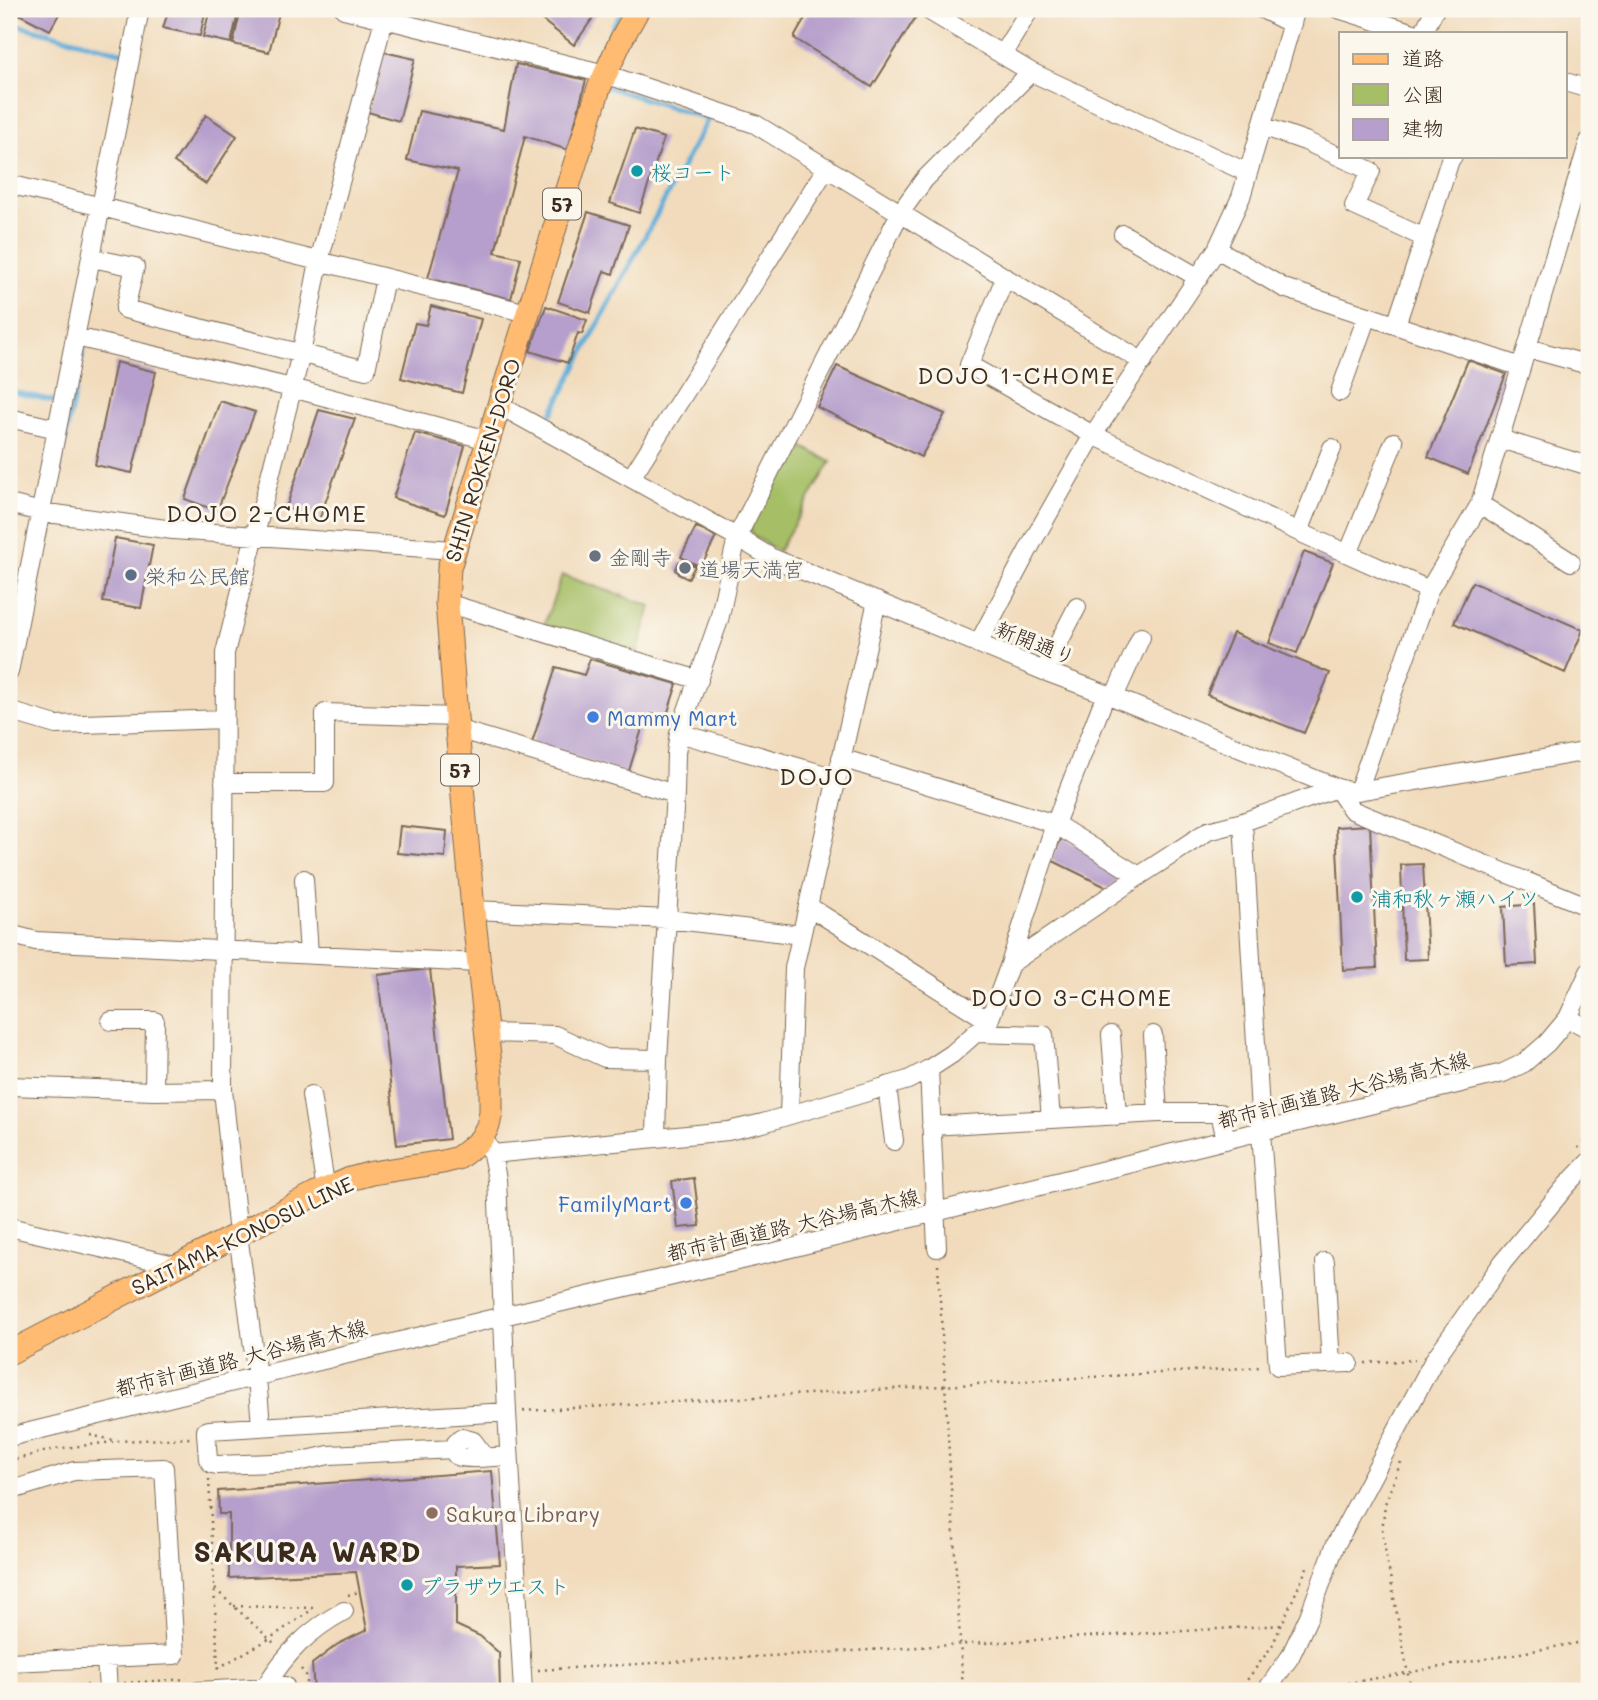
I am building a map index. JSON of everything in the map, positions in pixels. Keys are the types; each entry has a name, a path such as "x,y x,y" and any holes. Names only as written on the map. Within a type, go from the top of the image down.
{"main road":[{"name":"SHIN ROKKEN-DORO","path":"486,1147 491,1112 491,1074 456,723 447,603 449,568 527,313 605,74 638,9"},
{"name":"SAITAMA-KONOSU LINE","path":"9,1353 350,1179 443,1162 470,1149 486,1147"}],"street":[{"path":"9,672 139,9"},
{"path":"344,9 605,74 755,124 1143,362"},
{"path":"926,9 1031,72 1248,173"},
{"path":"1002,55 1030,9"},
{"path":"978,644 1093,435 1199,278 1217,249 1241,197 1294,16 1262,9"},
{"path":"1338,9 1411,32"},
{"path":"1424,32 1435,9"},
{"path":"261,1426 223,1090 225,653 301,354 319,261 384,19"},
{"path":"656,1137 676,753 679,733 719,620 737,537 900,213 925,180 1031,72"},
{"path":"1566,82 1589,89"},
{"path":"1262,126 1339,156"},
{"path":"1358,791 1429,590 1480,504 1527,348 1583,187 1589,141"},
{"path":"1342,158 1371,171 1354,206 1425,238"},
{"path":"1396,325 1452,158"},
{"path":"631,478 827,167"},
{"path":"9,184 527,313"},
{"path":"1123,234 1199,278"},
{"path":"1217,249 1284,288 1521,368"},
{"path":"92,258 135,267 125,309 366,370 385,278"},
{"path":"1005,278 969,365 1093,435 1429,590"},
{"path":"1340,392 1367,316"},
{"path":"76,337 292,388 488,440"},
{"path":"1527,348 1589,365"},
{"name":"新開通り","path":"499,405 770,557 1337,789 1358,791 1589,751"},
{"path":"9,418 57,429"},
{"path":"1500,439 1589,466"},
{"path":"1348,554 1394,442"},
{"path":"1299,532 1332,448"},
{"path":"9,504 41,512 173,530 453,550"},
{"path":"1480,504 1571,562"},
{"path":"789,1115 794,968 877,601"},
{"path":"447,603 699,680"},
{"path":"1044,671 1077,607"},
{"path":"523,1691 497,1179 486,1147 728,1130 908,1080 952,1054 983,1027 1010,964 1055,824 1110,696 1141,637"},
{"path":"9,711 56,725 224,719"},
{"path":"224,783 325,783 325,713 456,723 675,794"},
{"path":"679,733 835,778"},
{"path":"841,758 1055,824 1139,876"},
{"path":"1010,964 1208,831 1244,822 1337,789 1352,810 1589,906"},
{"path":"1244,822 1261,1131 1278,1366 1340,1364 1325,1262"},
{"path":"304,879 309,954"},
{"path":"808,906 983,1027 1044,1035 1051,1119"},
{"path":"473,909 668,919 801,935"},
{"path":"9,934 37,941 479,963"},
{"name":"都市計画道路 大谷場高木線","path":"9,1437 1503,1073 1524,1063 1547,1043 1568,1018 1589,972"},
{"path":"1568,1018 1589,1029"},
{"path":"111,1021 155,1021 154,1091"},
{"path":"488,1033 555,1035 606,1058 658,1059"},
{"path":"1111,1035 1117,1116"},
{"path":"1153,1035 1158,1113"},
{"path":"929,1069 937,1248"},
{"path":"9,1086 154,1091 223,1090"},
{"path":"887,1086 894,1141"},
{"path":"312,1095 326,1190"},
{"path":"932,1126 1158,1113 1220,1113 1226,1140"},
{"path":"1266,1691 1290,1657 1335,1546 1434,1360 1503,1262 1589,1162"},
{"path":"9,1227 179,1266"},
{"path":"507,1412 261,1426 208,1434 208,1460 217,1465 298,1462 329,1455 455,1449 458,1440 462,1438 476,1444 485,1457 509,1456"},
{"path":"9,1491 75,1471 164,1468 176,1655 9,1662"},
{"path":"265,1687 278,1665 346,1603"},
{"path":"106,1658 108,1691"},
{"path":"198,1691 285,1686 285,1691"}],"path":[{"path":"937,1248 963,1691"},
{"path":"1340,1364 1434,1360"},
{"path":"507,1412 1278,1366"},
{"path":"9,1461 55,1449 208,1434"},
{"path":"88,1435 116,1441"},
{"path":"1405,1452 1385,1504 1382,1531 1411,1691"},
{"path":"214,1588 277,1646"},
{"path":"346,1603 359,1592"},
{"path":"218,1668 316,1608 234,1606"},
{"path":"522,1671 1283,1625"},
{"path":"1320,1688 1589,1641"},
{"path":"295,1663 306,1675 308,1691"}],"green space":[{"path":"792,441 831,462 778,551 752,535 749,522"},
{"path":"562,575 651,606 637,653 544,625"}],"building":[{"path":"17,9 62,9 50,30 15,12"},
{"path":"169,9 206,9 200,36 163,28"},
{"path":"210,9 239,9 231,43 203,37"},
{"path":"241,9 280,9 269,52 233,44"},
{"path":"473,9 512,9 509,18"},
{"path":"528,9 599,9 574,45"},
{"path":"810,9 906,9 917,15 872,87 794,38"},
{"path":"384,52 415,59 399,121 368,112"},
{"path":"516,64 586,80 568,150 525,136 495,252 521,258 511,299 428,278 458,171 407,160 419,111 504,129"},
{"path":"206,115 237,136 206,184 174,162"},
{"name":"桜コート","path":"635,129 664,138 639,213 610,203"},
{"path":"588,212 629,225 613,274 604,271 590,313 558,302"},
{"path":"431,306 481,319 462,393 401,378 415,323 426,325"},
{"path":"546,306 587,320 582,334 578,333 568,363 530,351"},
{"path":"1468,360 1506,374 1468,474 1428,457"},
{"path":"116,362 156,372 132,473 95,465"},
{"path":"837,366 945,414 921,457 817,407"},
{"path":"220,401 255,412 217,511 185,499"},
{"path":"319,410 355,419 319,520 286,508"},
{"path":"415,433 465,446 445,515 393,498"},
{"path":"696,527 716,537 701,567 681,557"},
{"path":"115,538 153,545 141,608 103,602"},
{"path":"1304,552 1333,563 1297,653 1269,643"},
{"name":"道場天満宮","path":"684,561 695,566 688,579 675,570 679,562"},
{"path":"1472,582 1583,630 1565,673 1454,623"},
{"path":"1233,633 1330,673 1304,733 1207,695"},
{"name":"Mammy Mart","path":"590,659 677,684 666,718 652,714 646,716 628,774 532,743 556,667 584,675"},
{"name":"浦和秋ヶ瀬ハイツ","path":"1370,825 1377,968 1343,970 1336,827"},
{"path":"400,826 447,831 445,857 397,853"},
{"path":"1062,837 1126,875 1108,888 1051,860"},
{"path":"1423,864 1428,959 1404,960 1401,865"},
{"path":"1534,904 1537,964 1506,966 1503,907"},
{"path":"430,969 449,1139 397,1145 378,975"},
{"name":"FamilyMart","path":"694,1178 700,1226 678,1228 672,1181"},
{"name":"プラザウエスト","path":"492,1471 500,1564 456,1566 456,1625 480,1636 499,1653 500,1691 314,1691 312,1664 338,1644 367,1630 356,1572 229,1578 229,1514 219,1514 218,1491"}],"waterway":[{"path":"600,60 613,25 624,9"},
{"path":"9,23 128,54"},
{"path":"552,413 708,119 604,86"},
{"path":"32,598 98,268"},
{"path":"9,391 59,402"},
{"path":"10,708 18,670"}],"place":[{"name":"桜コート","path":"637,171"},
{"name":"金剛寺","path":"595,556"},
{"name":"道場天満宮","path":"685,568"},
{"name":"栄和公民館","path":"131,575"},
{"name":"Mammy Mart","path":"593,717"},
{"name":"浦和秋ヶ瀬ハイツ","path":"1357,897"},
{"name":"FamilyMart","path":"686,1203"},
{"name":"Sakura Library","path":"432,1513"},
{"name":"プラザウエスト","path":"407,1585"}],"district":[{"name":"DOJO 1-CHOME","path":"1017,375"},
{"name":"DOJO 2-CHOME","path":"267,513"},
{"name":"DOJO","path":"817,775"},
{"name":"DOJO 3-CHOME","path":"1072,997"},
{"name":"SAKURA WARD","path":"308,1551"}]}
